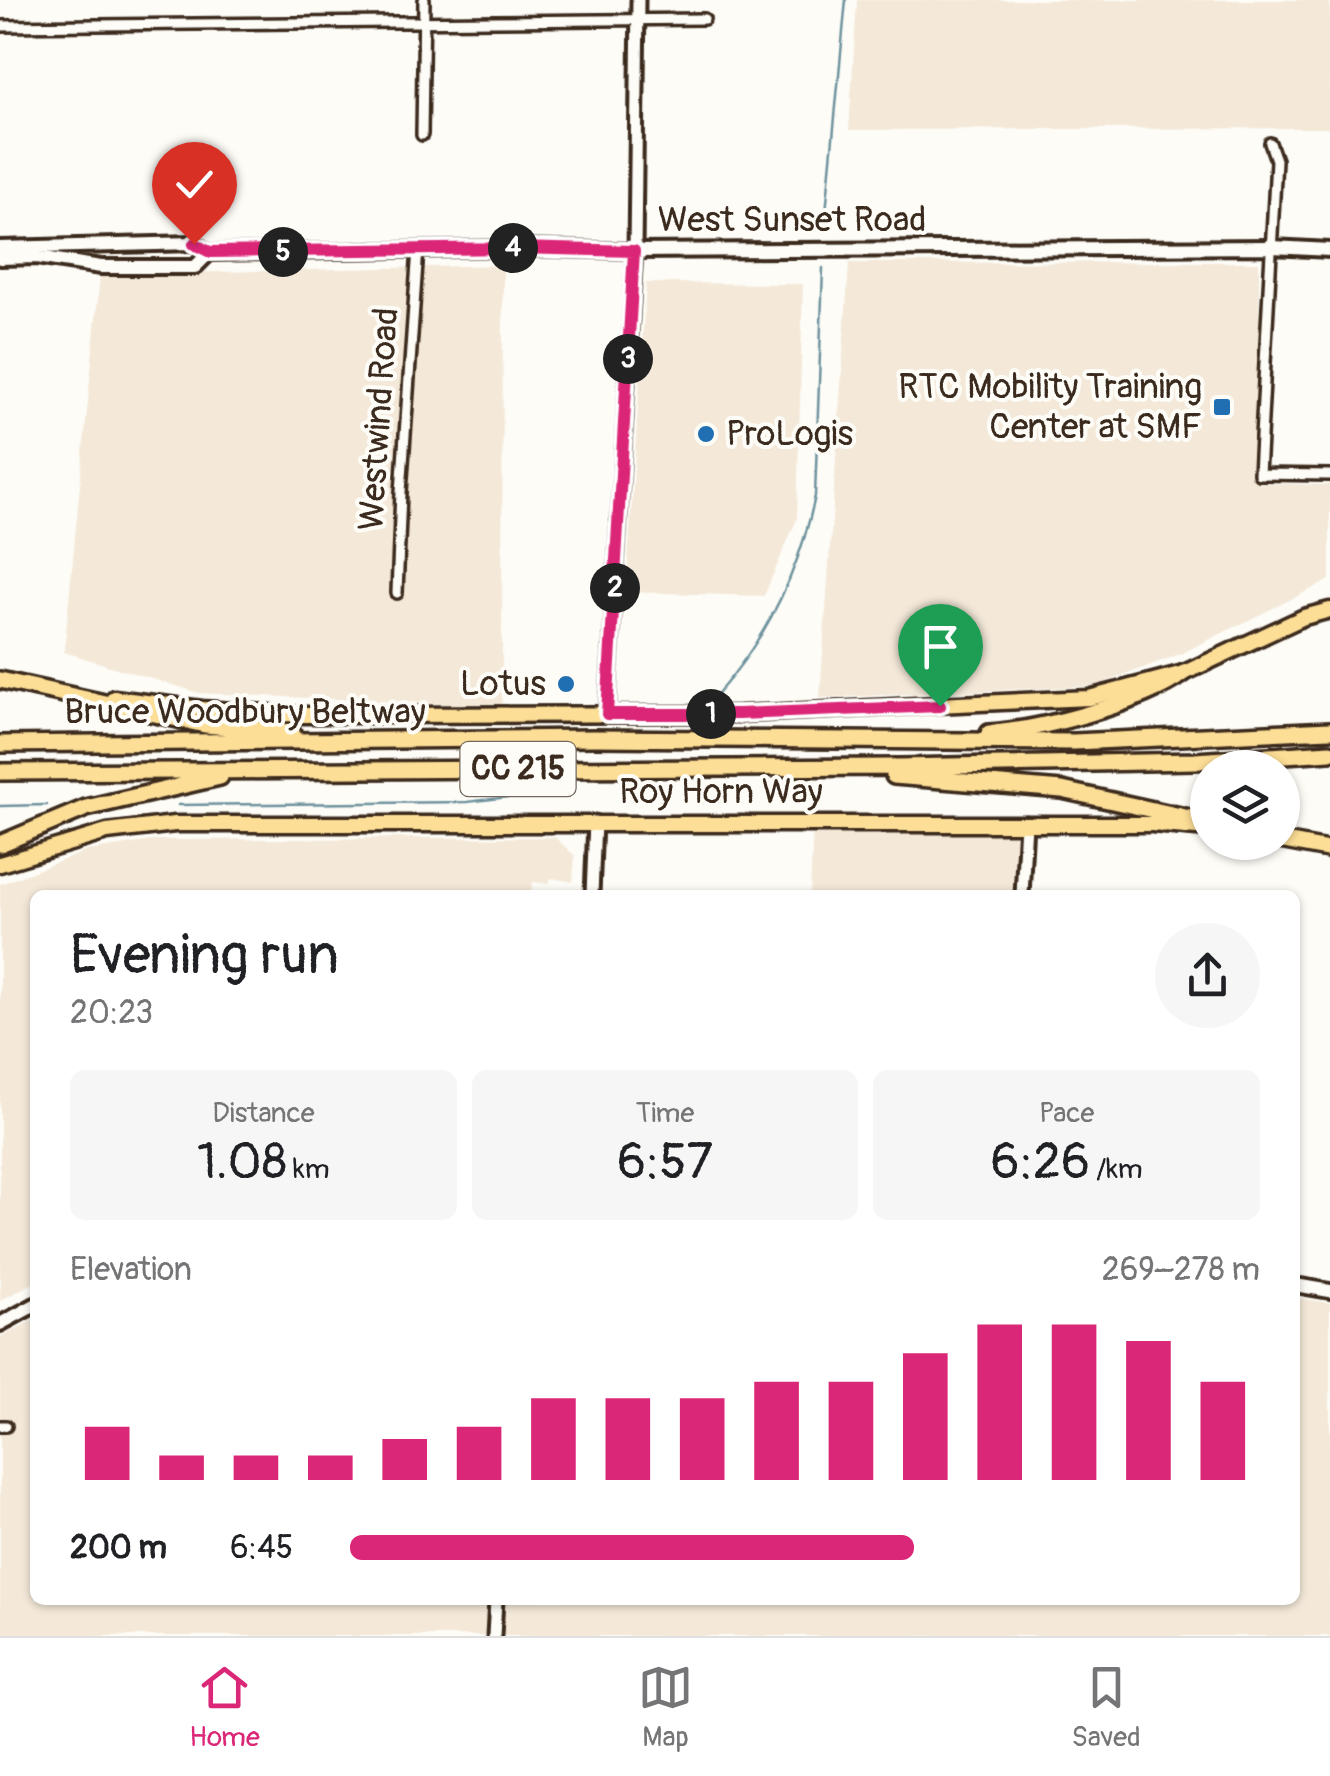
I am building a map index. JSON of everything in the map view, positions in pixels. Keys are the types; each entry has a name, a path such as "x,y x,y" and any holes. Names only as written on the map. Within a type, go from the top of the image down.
{"highway":[{"path":"921,742 1001,732 1113,706 1166,686 1184,673"},
{"path":"0,679 205,726 397,736 430,742"},
{"name":"Bruce Woodbury Beltway","path":"0,744 634,738 1074,742 1330,730"},
{"name":"Bruce Woodbury Beltway","path":"0,772 1195,761 1330,752"},
{"path":"790,767 1018,784 1062,790 1190,821"},
{"path":"0,844 86,808 244,771"}],"main road":[{"name":"West Sunset Road","path":"0,248 194,244 210,252 1323,249 1330,241"},
{"name":"West Sunset Road","path":"0,258 37,257 101,267 195,266 210,252"},
{"path":"0,679 123,700 302,715 792,712 1089,698 1184,673 1304,617 1330,610"},
{"name":"Roy Horn Way","path":"0,864 107,832 175,824 1190,825"},
{"path":"1300,844 1330,850"},
{"path":"1300,1286 1330,1291"},
{"path":"0,1324 30,1309"}],"street":[{"path":"422,134 424,0"},
{"path":"607,714 634,251 638,0"},
{"path":"0,26 704,19"},
{"path":"1270,143 1276,160 1259,474 1330,476"},
{"name":"Westwind Road","path":"397,594 400,492 418,249"},
{"path":"592,890 595,822"},
{"path":"1022,890 1026,824"},
{"path":"494,1636 496,1605"}],"shaded area":[{"path":"857,0 1330,0 1330,128 849,130"},
{"path":"1259,262 1259,483 1330,485 1330,580 1180,654 1096,686 820,698 849,263"},
{"path":"503,265 502,707 199,693 64,652 100,275"},
{"path":"646,283 803,284 797,519 764,596 626,592"},
{"path":"813,822 1026,823 1020,890 810,890"},
{"path":"555,837 575,856 573,882 551,878 549,884 533,882 531,890 30,890 30,1285 0,1301 0,884 87,851 157,840"},
{"path":"1300,1298 1330,1303 1330,1636 0,1636 0,1337 30,1322 30,1605 1300,1605"}],"waterway":[{"path":"825,223 846,0"},
{"path":"713,699 749,654 778,605 808,524 815,496 823,268"},
{"path":"178,805 467,802 542,793"},
{"path":"0,806 47,805"}],"place":[{"name":"RTC Mobility Training Center at SMF","path":"1222,407"},
{"name":"ProLogis","path":"706,434"},
{"name":"Lotus","path":"566,684"}],"route":[{"path":"194,244 210,252 516,248 634,251 607,714 739,714 940,706"}]}
